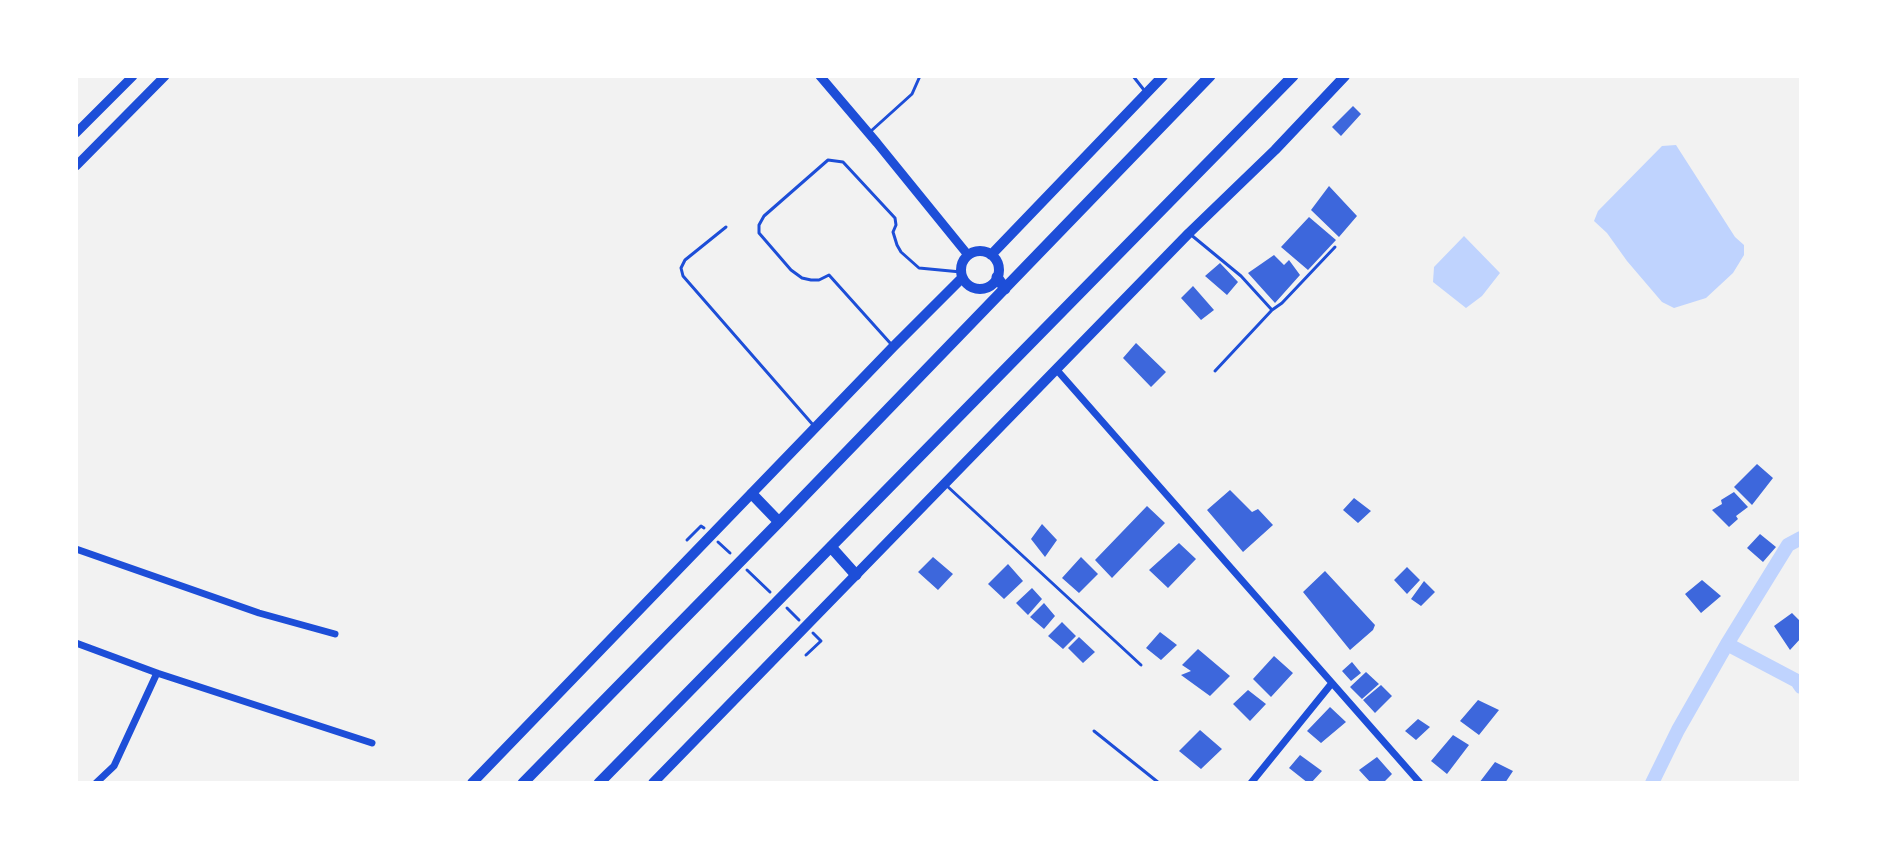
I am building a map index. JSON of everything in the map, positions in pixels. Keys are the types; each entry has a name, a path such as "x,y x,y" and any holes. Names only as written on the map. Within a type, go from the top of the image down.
{"highway":[{"path":"523,783 1210,76"},
{"path":"599,783 1293,76"},
{"path":"997,277 1005,289"},
{"path":"752,494 779,522"},
{"path":"831,547 856,575"}],"main road":[{"path":"991,255 1163,76"},
{"path":"653,783 1345,76"},
{"path":"979,251 991,255 998,265 997,277 989,286 977,289 966,283 961,265 968,255 979,251"},
{"path":"472,783 962,275"}],"street":[{"path":"76,133 133,76"},
{"path":"76,166 165,76"},
{"path":"820,76 968,255"},
{"path":"1056,369 1420,783"},
{"path":"76,549 259,613 335,634"},
{"path":"76,643 157,673 372,743"},
{"path":"96,783 114,766 157,673"},
{"path":"1251,783 1332,683"}],"lane":[{"path":"869,133 912,94 920,76"},
{"path":"1133,76 1146,93"},
{"path":"893,347 829,275 811,280 791,270 759,233 764,216 828,160 836,159 843,162 895,218 893,232 901,252 919,268 962,275"},
{"path":"726,227 685,260 681,268 683,276 815,428"},
{"path":"1189,233 1241,276 1272,310"},
{"path":"1215,371 1335,247"},
{"path":"945,484 1141,665"},
{"path":"1094,731 1159,783"}],"path":[{"path":"687,540 701,526 734,557"},
{"path":"745,567 799,620"},
{"path":"806,655 821,641 810,630"}],"water":[{"path":"1676,145 1735,237 1744,245 1744,255 1733,273 1706,298 1674,308 1662,302 1594,221 1598,211 1662,146"},
{"path":"1464,236 1500,273 1482,296 1466,308 1433,282 1434,267"}],"building":[{"path":"1353,106 1361,114 1341,136 1332,127"},
{"path":"1329,186 1357,216 1339,237 1311,210"},
{"path":"1309,217 1336,240 1308,270 1281,247"},
{"path":"1274,255 1284,265 1289,260 1300,275 1275,303 1248,273"},
{"path":"1220,263 1238,282 1227,295 1205,276"},
{"path":"1193,286 1214,310 1201,320 1181,298"},
{"path":"1136,343 1166,372 1151,387 1123,358"},
{"path":"1757,464 1773,478 1752,505 1734,487"},
{"path":"1230,490 1252,512 1258,509 1273,525 1243,552 1207,510"},
{"path":"1734,492 1748,507 1736,516 1738,519 1729,527 1712,510"},
{"path":"1354,498 1371,511 1358,523 1343,510"},
{"path":"1147,506 1165,523 1112,578 1095,560"},
{"path":"1042,524 1057,540 1045,557 1031,539"},
{"path":"1760,534 1776,547 1763,562 1747,548"},
{"path":"1179,543 1196,559 1168,588 1149,570"},
{"path":"933,557 953,574 938,590 918,572"},
{"path":"1081,557 1098,574 1079,593 1062,578"},
{"path":"1008,564 1023,581 1004,599 988,584"},
{"path":"1407,567 1420,580 1407,594 1394,580"},
{"path":"1325,571 1375,625 1350,650 1303,592"},
{"path":"1702,580 1721,596 1701,613 1685,594"},
{"path":"1424,581 1435,592 1421,606 1411,599"},
{"path":"1032,588 1042,599 1028,615 1016,603"},
{"path":"1044,603 1055,616 1044,629 1030,617"},
{"path":"1792,613 1801,622 1801,638 1790,650 1774,626"},
{"path":"1062,622 1076,636 1063,649 1048,636"},
{"path":"1160,632 1177,645 1161,660 1146,648"},
{"path":"1079,637 1095,652 1083,663 1068,648"},
{"path":"1198,649 1230,676 1210,696 1181,675 1191,671 1182,665"},
{"path":"1274,656 1293,673 1271,697 1253,679"},
{"path":"1352,662 1361,673 1351,681 1342,671"},
{"path":"1366,672 1379,684 1362,699 1350,687"},
{"path":"1381,685 1392,696 1375,713 1363,700"},
{"path":"1248,690 1266,704 1250,721 1233,704"},
{"path":"1478,700 1499,710 1479,735 1460,721"},
{"path":"1330,707 1346,722 1321,743 1307,731"},
{"path":"1418,719 1430,727 1416,740 1405,731"},
{"path":"1200,730 1222,749 1201,769 1179,751"},
{"path":"1453,735 1469,745 1447,774 1431,761"},
{"path":"1300,755 1322,771 1311,783 1289,768"},
{"path":"1377,757 1392,774 1383,783 1371,783 1359,770"},
{"path":"1495,762 1513,771 1505,783 1479,783"}],"waterway":[{"path":"1727,644 1788,545 1801,538"},
{"path":"1652,783 1727,644 1797,681 1801,687"}]}
